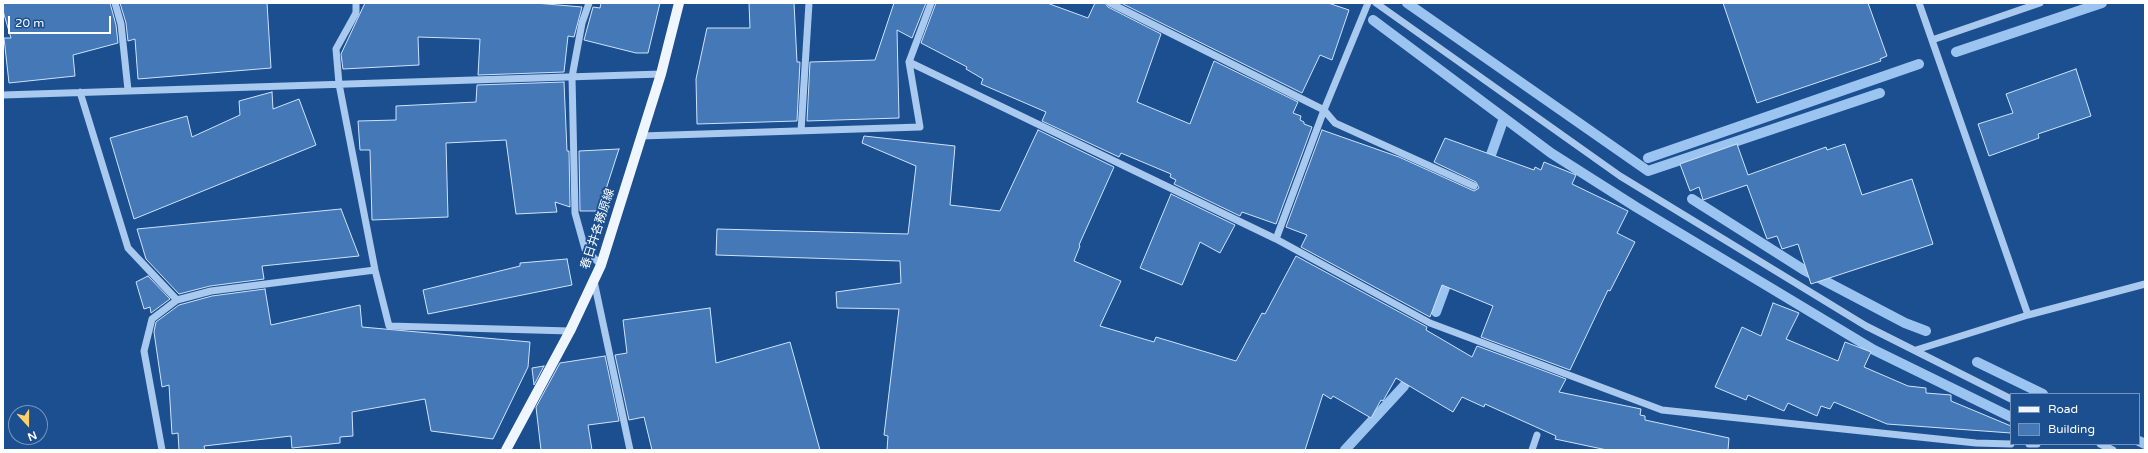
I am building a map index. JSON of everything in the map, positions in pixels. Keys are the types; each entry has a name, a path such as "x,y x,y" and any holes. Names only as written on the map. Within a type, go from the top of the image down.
{"main road":[{"name":"春日井各務原線","path":"506,450 570,331 601,265 661,74 679,3"}],"street":[{"path":"115,3 121,24 128,90"},
{"path":"356,3 356,13 336,49 339,84 375,270 389,326 570,331"},
{"path":"589,3 582,23 572,77 576,213 585,249 601,265"},
{"path":"801,131 809,3"},
{"path":"641,136 920,127 909,62 931,3"},
{"path":"1110,3 1324,110 1335,123 1474,186"},
{"path":"1276,239 1324,110 1368,3"},
{"path":"1376,3 1620,176 1866,326 2010,398"},
{"path":"1919,3 2028,315"},
{"path":"1932,40 2040,3"},
{"path":"909,62 1276,239 1430,323 1662,410 1976,443 2010,444"},
{"path":"3,95 661,74"},
{"path":"80,92 128,248 177,300"},
{"path":"162,450 144,351 152,320 177,300 211,291 375,270"},
{"path":"594,281 630,450"},
{"path":"1916,350 2028,315 2145,284"},
{"path":"1532,450 1537,435"},
{"path":"2102,445 2113,450"}],"building":[{"path":"3,3 110,3 116,25 118,43 73,55 75,76 9,83 4,38 11,38 3,11"},
{"path":"120,3 267,3 271,68 138,79 135,39 128,41 126,23"},
{"path":"365,3 535,3 582,7 574,37 568,36 564,72 478,75 480,39 418,37 419,65 343,69 341,54"},
{"path":"601,3 660,3 648,53 636,53 584,40 593,7 600,8"},
{"path":"749,3 794,3 797,62 800,62 797,121 697,124 696,79 707,28 750,28"},
{"path":"894,3 926,3 912,38 897,30 899,118 807,121 810,62 875,60"},
{"path":"936,3 1047,3 1088,18 1095,3 1105,3 1108,7 1161,34 1137,102 1190,124 1214,61 1298,102 1293,113 1301,116 1300,120 1304,122 1304,124 1312,127 1276,224 1242,212 1240,216 1174,184 1176,180 1170,177 1171,174 1121,153 1119,157 1042,121 1046,112 981,84 983,79 966,69 967,67 921,43"},
{"path":"1121,3 1328,3 1349,10 1332,60 1320,55 1302,93"},
{"path":"1723,3 1868,3 1887,56 1880,59 1881,61 1757,103"},
{"path":"2076,69 2091,116 2038,134 2039,138 1989,156 1978,124 2013,113 2006,94"},
{"path":"564,82 567,151 569,151 570,207 555,202 557,212 516,214 506,140 446,143 448,217 372,220 370,150 360,150 358,121 396,120 396,106 476,102 477,85"},
{"path":"272,92 273,109 299,99 316,145 134,219 110,138 187,116 192,137 240,115 239,101"},
{"path":"1038,130 1114,167 1079,245 1080,246 1074,261 1121,281 1100,326 1154,342 1156,337 1236,361 1262,313 1265,314 1296,256 1427,327 1426,330 1472,357 1477,346 1566,379 1559,392 1641,409 1640,415 1645,416 1645,420 1729,438 1728,450 1607,450 1555,439 1556,436 1485,404 1484,407 1462,397 1453,412 1396,378 1371,418 1333,396 1331,399 1323,394 1305,450 887,450 888,436 884,435 899,309 837,308 836,292 901,283 900,261 716,255 717,229 908,234 916,166 862,143 864,136 955,146 950,205 1000,211"},
{"path":"1322,130 1399,157 1474,191 1479,188 1476,182 1434,162 1445,138 1534,170 1535,167 1541,170 1544,162 1576,175 1572,184 1628,211 1617,233 1635,242 1610,291 1608,290 1570,370 1481,337 1493,306 1442,285 1430,317 1301,247 1307,235 1286,227"},
{"path":"1737,144 1748,175 1826,147 1827,150 1845,144 1862,195 1912,179 1933,244 1811,284 1798,244 1782,249 1777,236 1767,239 1747,185 1703,200 1699,187 1690,191 1680,164"},
{"path":"619,149 599,211 580,211 579,151"},
{"path":"1171,194 1235,225 1220,253 1200,242 1182,285 1140,268"},
{"path":"341,209 359,256 262,266 264,279 210,286 179,294 146,259 137,229"},
{"path":"567,259 572,285 428,314 423,290 520,266 520,263"},
{"path":"148,276 170,299 151,313 150,307 144,309 136,282"},
{"path":"265,289 271,325 360,305 362,327 530,342 528,367 493,439 431,431 425,399 352,412 353,436 340,437 340,443 292,448 291,436 204,446 205,450 179,450 178,433 172,434 169,385 162,387 154,332 156,322 179,305 212,296"},
{"path":"1773,303 1799,313 1786,339 1838,361 1845,342 1871,352 1864,367 1908,386 1926,388 1926,393 1951,395 1951,401 2010,426 2010,433 1887,424 1834,402 1830,409 1821,406 1817,416 1788,403 1784,411 1748,395 1746,400 1715,387 1742,327 1761,336"},
{"path":"710,308 716,363 790,342 820,450 652,450 644,417 629,420 615,355 627,353 623,320"},
{"path":"605,356 619,421 588,425 592,450 541,450 536,407 560,363"},
{"path":"544,366 534,385 532,368"}],"waterway":[{"path":"1407,3 1648,171 1880,93"},
{"path":"1956,52 2102,3"},
{"path":"1373,20 1551,153 1636,207 1874,350 2010,417"},
{"path":"1648,158 1919,64"},
{"path":"1487,166 1504,118"},
{"path":"1692,199 1804,270 1905,323 1926,331"},
{"path":"1436,312 1450,274"},
{"path":"1977,362 2041,393"},
{"path":"1345,450 1404,386 1411,373"},
{"path":"2140,442 2145,444"}]}
